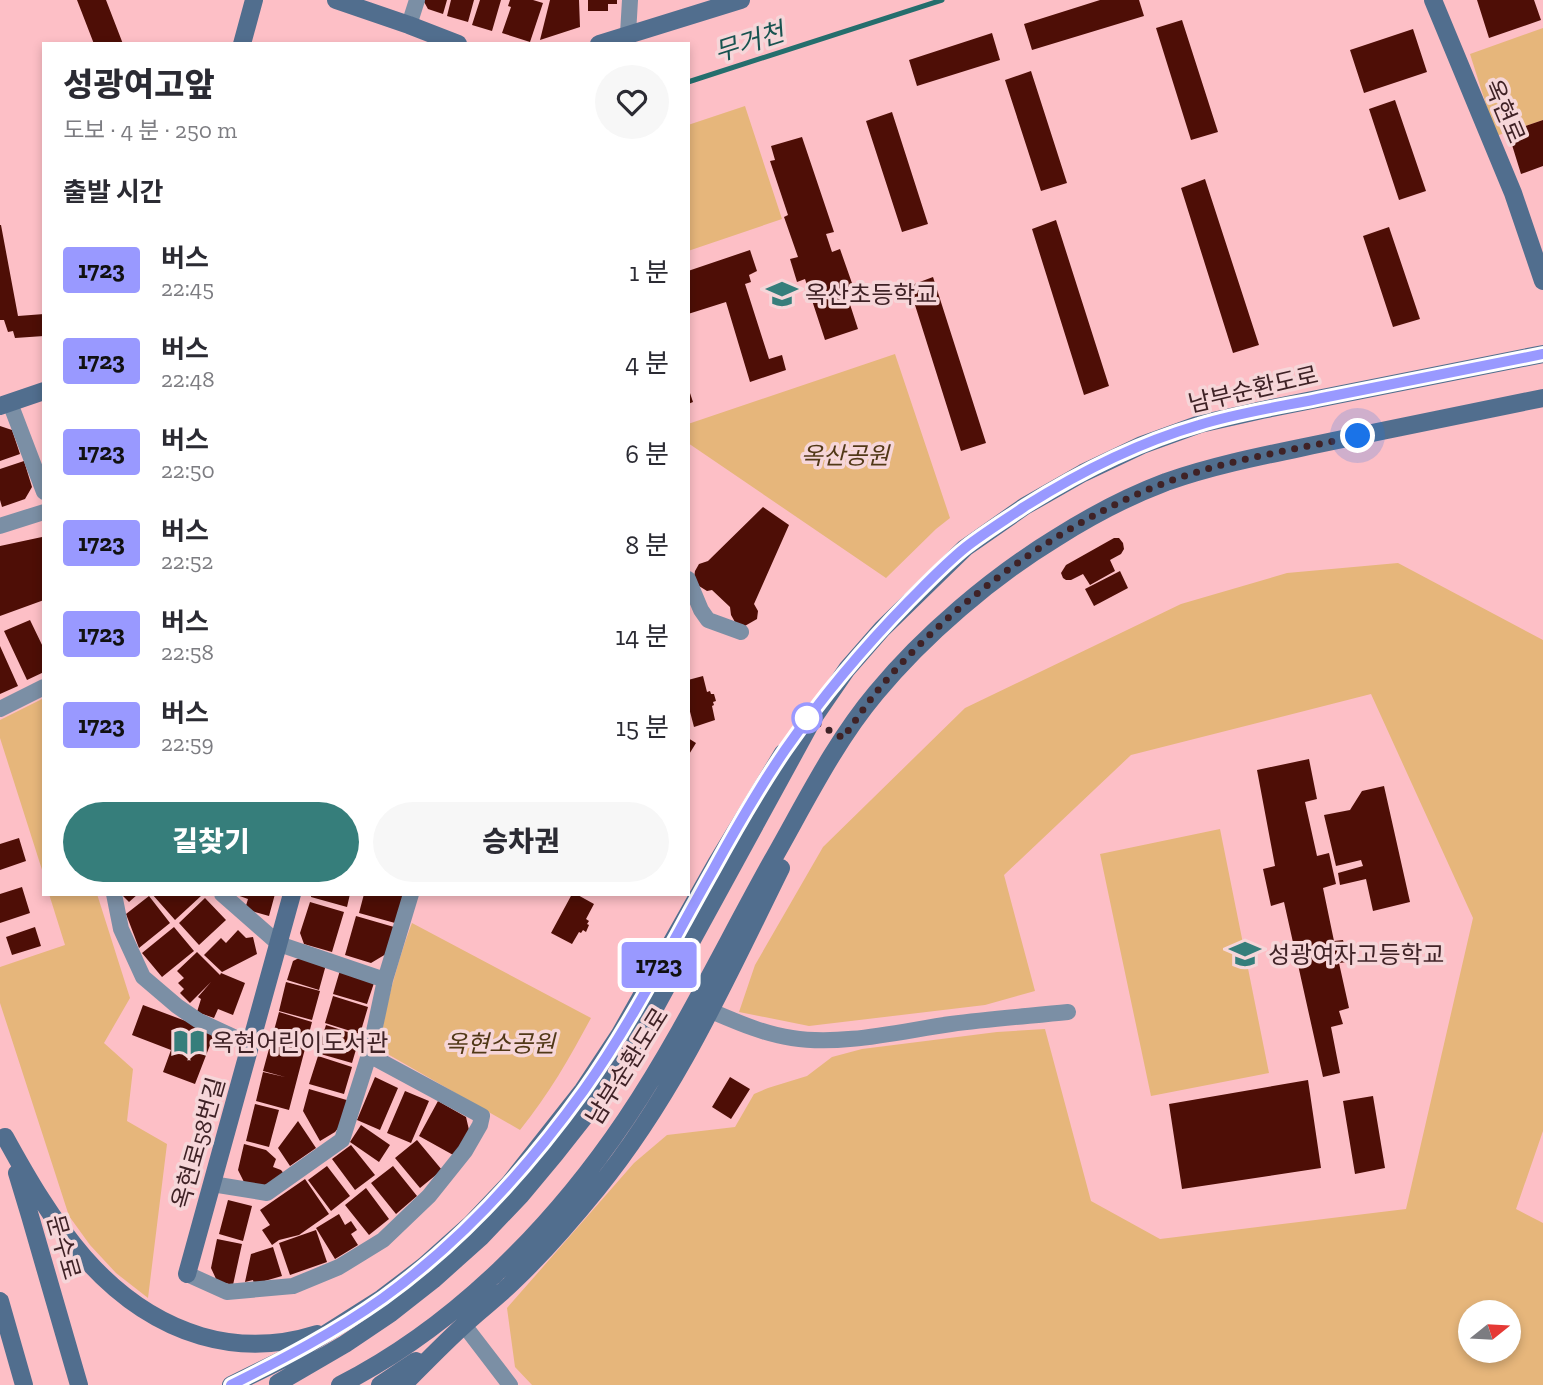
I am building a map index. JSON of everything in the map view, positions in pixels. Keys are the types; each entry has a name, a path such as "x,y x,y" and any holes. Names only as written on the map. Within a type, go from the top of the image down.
{"main road":[{"path":"243,42 254,0"},
{"path":"336,0 453,42"},
{"path":"605,42 741,0"},
{"name":"옥현로","path":"1433,0 1513,193 1543,281"},
{"name":"남부순환도로","path":"278,1383 345,1344 433,1280 481,1237 556,1153 597,1101 633,1048 814,717 847,669 882,629 926,583 965,548 1025,506 1071,479 1142,445 1200,424 1543,354"},
{"path":"5,404 42,392"},
{"name":"남부순환도로","path":"340,1385 408,1344 455,1309 506,1264 582,1178 625,1121 661,1064 843,738 874,695 909,656 989,584 1054,539 1105,510 1162,484 1219,466 1542,398"},
{"path":"231,1385 292,1355 382,1298 424,1266 471,1224 509,1184 583,1090 620,1034 782,754 847,669"},
{"path":"403,1385 515,1280 598,1188 638,1135 677,1074 711,1011 819,791 874,695"},
{"name":"옥현로58번길","path":"187,1274 291,896"},
{"path":"2,1130 37,1194 75,1247 118,1292 161,1321 210,1338 259,1344 284,1342 337,1328"},
{"name":"문수로","path":"2,1130 79,1385"},
{"path":"0,1301 24,1385"},
{"path":"380,1385 464,1325"}],"street":[{"path":"409,25 416,0"},
{"path":"628,34 630,0"},
{"path":"5,404 42,487"},
{"path":"0,526 42,513"},
{"path":"690,584 708,620 741,632"},
{"path":"0,709 42,688"},
{"path":"114,896 121,929 143,977 199,1021 251,1045"},
{"path":"224,896 279,944 384,980"},
{"path":"212,1184 267,1193 342,1140 369,1055 384,980 410,896"},
{"path":"711,1011 745,1025 791,1038 823,1041 1068,1012"},
{"path":"187,1274 227,1292 293,1286 339,1267 383,1240 429,1196 465,1151 480,1125 482,1116 369,1055"},
{"path":"464,1325 510,1385"}],"green space":[{"path":"1543,28 1543,120 1496,136 1470,54"},
{"path":"745,106 782,219 690,250 690,124"},
{"name":"옥산공원","path":"895,354 950,518 886,578 690,444 690,423"},
{"path":"1398,563 1543,640 1543,1131 1516,1209 1543,1223 1543,1385 532,1385 515,1367 507,1308 634,1163 667,1135 735,1127 754,1094 807,1076 832,1057 862,1049 997,1032 1045,1029 1091,1201 1160,1239 1406,1209 1473,918 1371,694 1131,755 1004,875 1035,991 985,1005 809,1026 739,1012 755,965 823,847 965,708 1181,604 1287,573"},
{"path":"42,699 42,870 0,738 0,720"},
{"path":"1220,829 1269,1073 1151,1096 1100,854"},
{"path":"50,896 98,896 130,998 104,1043 133,1069 127,1121 167,1144 148,1298 116,1273 90,1245 69,1216 0,1003 0,967 65,945"},
{"name":"옥현소공원","path":"412,923 591,1018 558,1076 520,1130 391,1056 383,1048 383,1024 387,1006"}],"building":[{"path":"77,0 106,0 122,42 93,42"},
{"path":"423,0 447,0 443,14 428,9"},
{"path":"451,0 474,0 468,22 447,16"},
{"path":"480,0 501,0 492,31 472,25"},
{"path":"510,0 543,3 530,42 502,33 511,7 508,6"},
{"path":"550,0 579,0 580,27 540,40"},
{"path":"588,0 617,0 617,4 608,4 608,11 588,11"},
{"path":"1100,0 1139,0 1144,16 1032,50 1024,24"},
{"path":"1477,0 1534,0 1541,20 1489,38"},
{"path":"1182,20 1218,132 1191,140 1156,28"},
{"path":"1413,29 1427,72 1364,93 1350,50"},
{"path":"992,33 1000,60 917,86 909,60"},
{"path":"1031,71 1067,183 1041,191 1005,80"},
{"path":"1395,100 1426,191 1399,200 1369,109"},
{"path":"892,112 928,224 902,232 866,121"},
{"path":"1543,120 1543,166 1521,174 1508,132"},
{"path":"802,137 834,232 826,234 832,252 840,249 853,286 845,289 858,329 825,340 805,279 797,282 790,259 798,257 784,217 788,215 770,161 775,160 771,146"},
{"path":"1205,179 1259,345 1233,353 1181,188"},
{"path":"1056,220 1109,386 1084,395 1032,229"},
{"path":"1,225 18,316 42,314 42,336 15,338 13,331 8,332 4,320 0,320"},
{"path":"1389,227 1420,319 1393,327 1363,236"},
{"path":"750,250 757,271 749,275 751,282 745,284 769,359 782,355 786,370 750,382 726,302 690,313 690,270"},
{"path":"933,277 986,443 961,451 909,286"},
{"path":"0,426 12,430 20,454 0,461"},
{"path":"24,461 32,487 25,499 2,507 0,469"},
{"path":"763,507 789,525 754,604 758,611 757,619 743,627 735,622 730,607 712,590 707,591 699,586 694,578 695,571 699,564 708,561"},
{"path":"42,537 42,601 0,616 0,546"},
{"path":"1114,538 1119,538 1124,549 1110,560 1115,571 1090,585 1083,574 1071,580 1063,578 1061,573 1066,565"},
{"path":"1120,571 1128,588 1094,606 1085,589"},
{"path":"30,620 42,645 42,673 27,680 4,631"},
{"path":"0,646 18,686 0,694"},
{"path":"703,676 707,692 714,694 716,701 712,706 715,720 694,727 690,712 690,679"},
{"path":"690,739 696,743 690,753"},
{"path":"1309,759 1317,799 1305,802 1317,856 1329,853 1336,884 1323,888 1334,941 1343,940 1348,962 1339,963 1349,1008 1339,1011 1343,1024 1331,1027 1340,1073 1323,1077 1284,902 1271,906 1263,869 1275,866 1257,770"},
{"path":"1384,786 1410,902 1373,911 1366,879 1340,885 1338,873 1363,866 1361,860 1336,866 1324,815 1350,810 1362,791"},
{"path":"19,838 26,861 0,870 0,844"},
{"path":"22,887 30,913 0,923 0,894"},
{"path":"123,896 136,896 129,902"},
{"path":"149,896 170,923 139,948 126,914"},
{"path":"154,896 201,896 175,920"},
{"path":"240,896 274,896 269,916 245,909 248,899"},
{"path":"311,896 350,896 347,907"},
{"path":"363,896 403,896 395,923 359,913"},
{"path":"571,896 580,896 594,904 586,919 589,925 586,932 579,932 572,944 551,933"},
{"path":"205,898 226,920 199,945 179,923"},
{"path":"310,902 344,912 332,952 304,944 300,933"},
{"path":"356,916 394,927 386,954 371,963 345,955"},
{"path":"35,927 41,946 12,955 6,937"},
{"path":"174,927 194,951 162,977 142,953"},
{"path":"238,930 246,938 253,937 257,954 222,972 204,955 221,938 226,943"},
{"path":"197,952 220,975 221,973 245,983 233,1015 218,1009 214,1018 197,1012 201,999 198,997 211,982 190,1003 180,993 184,989 178,983 184,978 177,971"},
{"path":"305,955 327,961 319,990 287,980 293,961"},
{"path":"341,967 376,977 367,1004 333,994"},
{"path":"286,982 320,991 312,1020 279,1011"},
{"path":"333,996 368,1007 360,1034 325,1023"},
{"path":"143,1005 215,1032 195,1084 163,1072 171,1050 132,1035"},
{"path":"279,1012 312,1022 289,1110 256,1101 263,1072 285,1077 263,1071"},
{"path":"326,1025 360,1036 352,1063 317,1053"},
{"path":"318,1056 352,1067 344,1094 309,1084"},
{"path":"375,1077 398,1088 380,1130 357,1120"},
{"path":"730,1077 750,1089 731,1119 712,1107"},
{"path":"1308,1080 1321,1168 1182,1189 1169,1104"},
{"path":"309,1089 350,1101 346,1118 335,1132 320,1141 303,1111"},
{"path":"405,1091 429,1101 411,1143 387,1133"},
{"path":"1373,1096 1385,1168 1355,1174 1343,1101"},
{"path":"438,1101 466,1117 469,1130 455,1156 419,1136"},
{"path":"255,1104 279,1110 269,1147 246,1141"},
{"path":"298,1121 316,1148 290,1166 278,1148"},
{"path":"361,1125 390,1145 379,1162 350,1142"},
{"path":"417,1140 442,1170 420,1188 395,1158"},
{"path":"244,1144 266,1150 276,1159 273,1167 285,1175 264,1188 245,1184 238,1170"},
{"path":"351,1145 375,1175 355,1190 332,1159"},
{"path":"327,1166 350,1196 331,1211 308,1180"},
{"path":"393,1166 417,1196 396,1214 371,1183"},
{"path":"305,1179 329,1214 299,1235 279,1240 272,1245 262,1230 270,1225 260,1210"},
{"path":"366,1188 389,1219 369,1235 345,1205"},
{"path":"228,1200 252,1206 243,1241 219,1234"},
{"path":"339,1214 345,1225 351,1221 357,1230 351,1234 358,1245 335,1259 316,1228"},
{"path":"316,1230 327,1262 290,1275 279,1243"},
{"path":"217,1239 242,1244 233,1285 217,1281 211,1268"},
{"path":"273,1247 282,1276 254,1284 253,1280 245,1282 251,1254"}],"waterway":[{"name":"무거천","path":"690,81 942,0"}],"bus line":[{"name":"1723","path":"231,1385 292,1355 382,1298 424,1266 471,1224 509,1184 583,1090 620,1034 729,842 782,754 811,713 882,629 926,583 965,548 1025,506 1083,473 1142,445 1200,424 1543,354"}],"place":[{"name":"옥산초등학교","path":"782,294"},
{"name":"성광여자고등학교","path":"1245,954"},
{"name":"옥현어린이도서관","path":"189,1042"}],"route":[{"path":"807,718 843,738 874,695 909,656 953,615 989,584 1054,539 1105,510 1162,484 1219,466 1358,436"}]}
